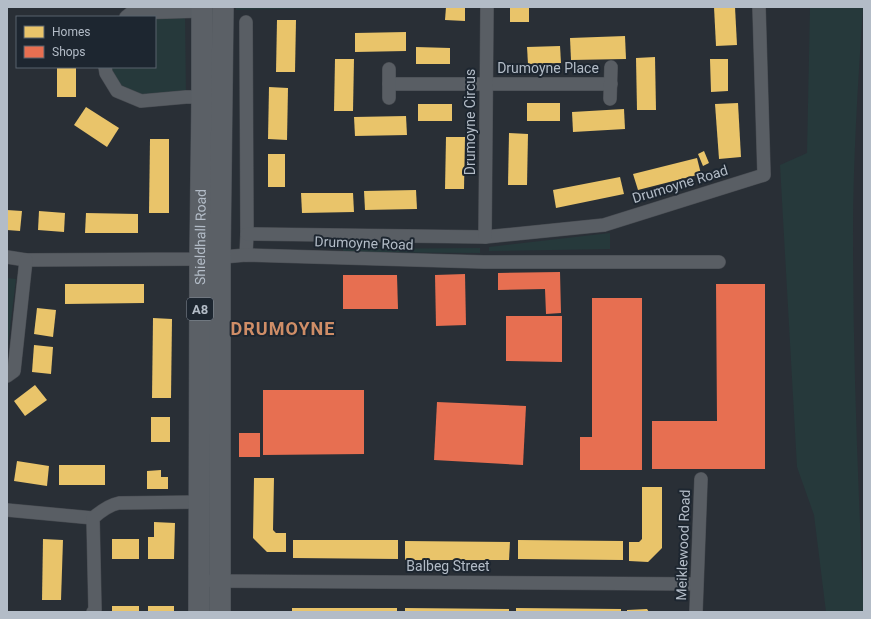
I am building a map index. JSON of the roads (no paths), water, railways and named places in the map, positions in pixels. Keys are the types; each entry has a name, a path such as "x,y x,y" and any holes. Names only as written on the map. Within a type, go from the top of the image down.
{"main road":[{"name":"Shieldhall Road","path":"220,612 220,258 223,7"},
{"name":"Shieldhall Road","path":"199,612 202,9"}],"street":[{"name":"Drumoyne Circus","path":"485,237 487,7"},
{"name":"Drumoyne Road","path":"247,234 485,237 604,225 764,175 759,7"},
{"path":"127,16 131,13 202,9"},
{"path":"246,22 246,255"},
{"name":"Drumoyne Place","path":"610,99 611,67"},
{"path":"105,68 106,73 117,91 141,101 202,97"},
{"path":"389,69 389,98"},
{"name":"Drumoyne Place","path":"390,84 611,84"},
{"name":"Drumoyne Road","path":"7,257 26,260 200,259 246,255 484,262 720,262"},
{"path":"7,376 14,371 26,260"},
{"name":"Meiklewood Road","path":"696,612 701,479"},
{"path":"7,510 93,518 112,504 199,502"},
{"path":"93,518 95,610 93,612"},
{"name":"Balbeg Street","path":"199,581 696,584"}],"district":[{"name":"DRUMOYNE","path":"283,328"}]}
